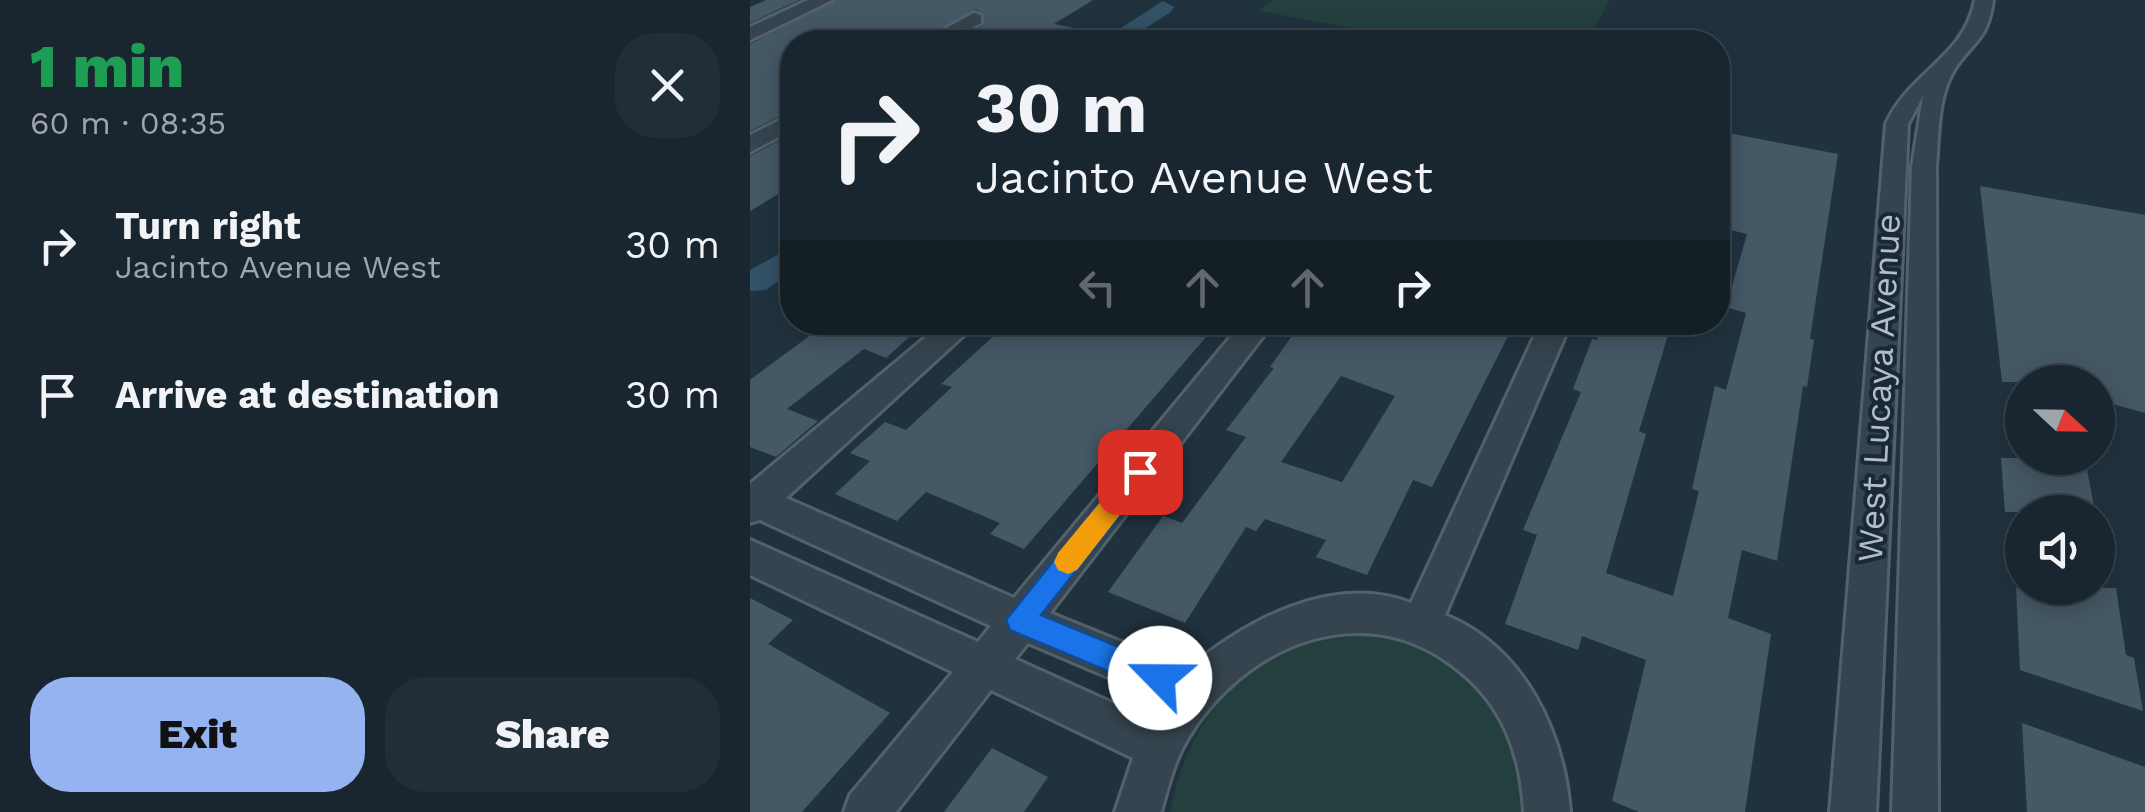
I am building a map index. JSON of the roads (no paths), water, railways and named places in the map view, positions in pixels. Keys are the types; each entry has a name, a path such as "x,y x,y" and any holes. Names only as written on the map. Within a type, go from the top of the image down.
{"street":[{"path":"750,34 823,0"},
{"path":"1915,812 1922,310 1910,147 1947,64 1976,37 1983,22 1984,0"},
{"path":"952,30 974,18"},
{"path":"750,145 780,128"},
{"name":"West Lucaya Avenue","path":"1854,812 1884,301 1910,147"},
{"path":"1884,301 1922,310"},
{"path":"949,335 752,503 1195,693"},
{"path":"867,812 1250,335"},
{"path":"1422,622 1550,335"},
{"path":"1869,550 1919,566"},
{"path":"750,557 986,663 1159,747"},
{"path":"1138,812 1159,747 1195,693 1227,660 1264,636 1304,620 1344,612 1370,612 1422,622 1465,646 1503,681 1530,729 1546,786 1547,812"}],"waterway":[{"path":"1128,30 1163,7"},
{"path":"755,282 780,265"}]}
